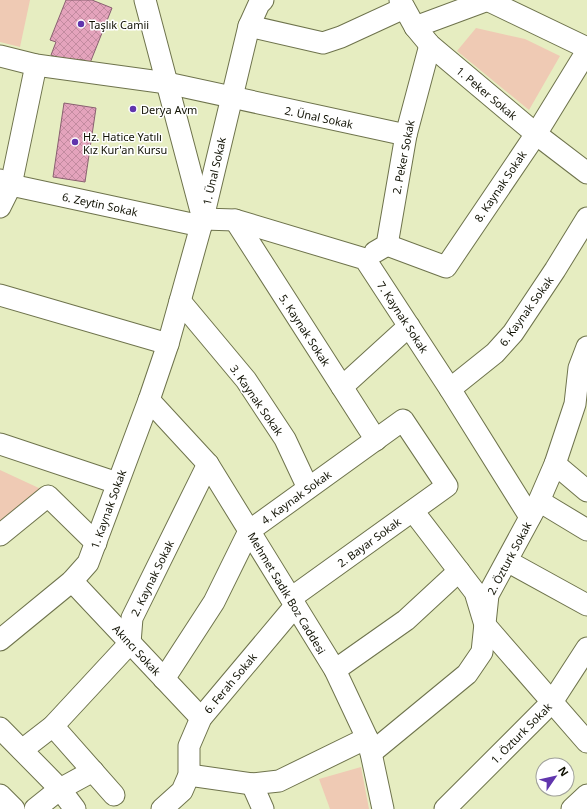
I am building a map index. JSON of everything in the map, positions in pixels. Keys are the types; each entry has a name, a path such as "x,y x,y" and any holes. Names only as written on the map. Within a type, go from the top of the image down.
{"street":[{"path":"145,0 202,222 235,220 365,259 387,245"},
{"path":"415,27 487,0 587,48"},
{"name":"1. Ünal Sokak","path":"168,344 202,222 249,26 260,2"},
{"path":"249,26 323,43 341,37 402,4"},
{"name":"1. Peker Sokak","path":"402,4 415,27 430,45 536,134 587,173"},
{"name":"2. Peker Sokak","path":"387,245 406,135 430,45"},
{"name":"8. Kaynak Sokak","path":"387,245 446,267 536,134 587,51"},
{"name":"2. Ünal Sokak","path":"0,56 36,65 167,83 406,135"},
{"path":"0,208 36,65"},
{"name":"6. Zeytin Sokak","path":"6,182 202,222"},
{"name":"6. Kaynak Sokak","path":"450,389 496,353 513,333 555,270 587,218"},
{"name":"5. Kaynak Sokak","path":"235,220 376,440"},
{"name":"7. Kaynak Sokak","path":"365,259 450,389 534,509"},
{"path":"0,295 168,344"},
{"name":"3. Kaynak Sokak","path":"180,301 246,380 285,439 308,488"},
{"path":"342,387 409,326"},
{"name":"1. Kaynak Sokak","path":"0,640 72,581 88,563 149,400 168,344"},
{"name":"2. Özturk Sokak","path":"189,775 252,784 279,781 369,746 467,674 482,652 488,595 534,509 581,405 579,368 587,347"},
{"name":"Mehmet Sadık Boz Caddesi","path":"149,400 208,464 335,670 369,746 383,809"},
{"name":"4. Kaynak Sokak","path":"164,679 214,602 250,531 403,420 447,486"},
{"path":"0,444 117,483"},
{"name":"2. Kaynak Sokak","path":"130,643 132,618 208,464"},
{"path":"555,464 587,491"},
{"name":"2. Bayar Sokak","path":"293,602 447,486"},
{"path":"0,535 48,496 96,544"},
{"path":"534,509 587,530"},
{"path":"412,511 475,592 485,626 587,742"},
{"path":"507,561 587,605"},
{"path":"335,670 406,620 459,571"},
{"name":"Akıncı Sokak","path":"72,581 201,718"},
{"name":"6. Ferah Sokak","path":"167,808 182,791 189,775 189,746 201,718 293,602"},
{"path":"22,750 53,726 130,643"},
{"name":"1. Özturk Sokak","path":"445,809 552,702 587,648"},
{"path":"53,726 114,795"},
{"path":"0,728 60,789 75,809"},
{"path":"35,809 60,789 93,771"},
{"path":"252,784 263,809"},
{"path":"0,795 14,809"},
{"path":"572,809 587,795"}],"shaded area":[{"path":"0,0 30,0 20,47 0,42"},
{"path":"476,28 525,39 560,56 529,110 457,51"},
{"path":"0,470 41,489 0,521"},
{"path":"361,767 369,809 330,809 319,779"}],"building":[{"name":"Taşlık Camii","path":"66,0 92,0 112,8 90,63 80,59 77,66 51,55 56,42 50,40"},
{"name":"Hz. Hatice Yatılı Kız Kur'an Kursu","path":"64,103 96,108 85,182 53,177"}],"place":[{"name":"Taşlık Camii","path":"81,24"},
{"name":"Derya Avm","path":"133,109"},
{"name":"Hz. Hatice Yatılı Kız Kur'an Kursu","path":"75,142"}]}
